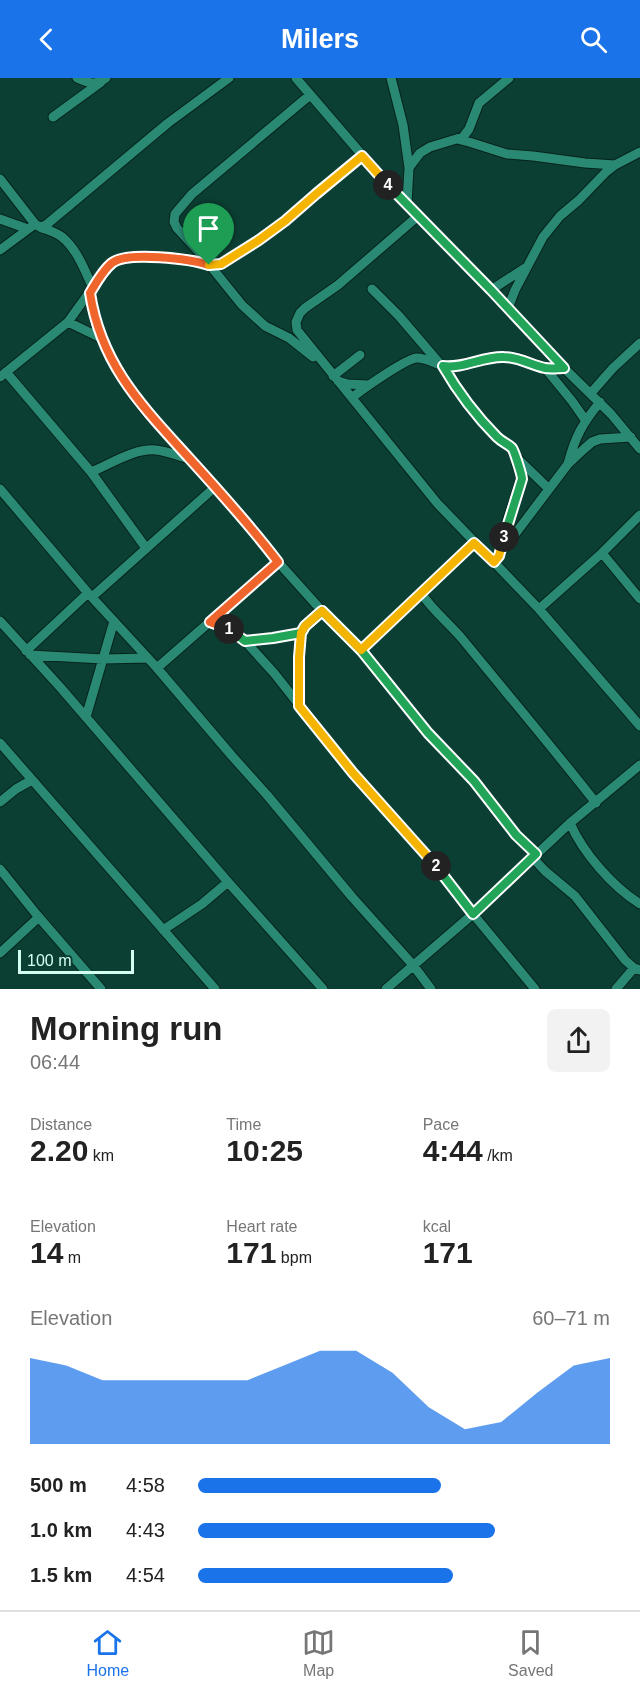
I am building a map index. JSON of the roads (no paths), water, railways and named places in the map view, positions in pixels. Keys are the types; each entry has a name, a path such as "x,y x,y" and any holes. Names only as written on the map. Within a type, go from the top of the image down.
{"street":[{"path":"77,78 92,84 103,80"},
{"path":"0,255 3,248 34,227 53,221 168,123 229,78"},
{"path":"296,78 393,191 564,368 600,402 640,449"},
{"path":"391,78 407,146 409,168 407,204"},
{"path":"409,168 420,153 430,147 463,137 469,129 479,103 509,78"},
{"path":"53,117 103,80"},
{"path":"310,95 192,194 175,214 174,222 228,290 255,317 265,326 289,338 303,351 321,362"},
{"path":"457,139 507,154 615,165"},
{"path":"508,308 525,268 550,226 615,165 640,152"},
{"path":"146,548 91,472 3,375 68,322 114,261 126,258 186,259 209,265 221,264 285,221 362,156"},
{"path":"0,179 34,227"},
{"path":"418,216 338,285 300,312 295,326 321,362 437,504 474,543 496,559 640,726"},
{"path":"0,219 61,236 68,243 91,290 96,324 113,363 144,409 255,532 278,562 322,611 361,650 415,718 474,781 535,856 544,871 575,896 624,960 637,969 616,989"},
{"path":"491,290 525,268"},
{"path":"372,289 399,316 442,366 469,406 497,437 512,447 522,479 496,559"},
{"path":"68,322 103,339"},
{"path":"591,393 612,368 640,342"},
{"path":"336,378 360,356"},
{"path":"352,398 368,385 412,359 422,359 442,366 456,366 493,357 505,357 518,358 545,368 564,368"},
{"path":"545,368 586,421"},
{"path":"336,378 348,384 368,385"},
{"path":"568,464 575,439 600,402"},
{"path":"496,559 568,464 592,442 600,439 631,437"},
{"path":"91,472 140,451 166,452 191,460"},
{"path":"516,456 549,489"},
{"path":"28,653 90,595 215,487"},
{"path":"0,489 90,595 158,668 352,897 413,965 431,989"},
{"path":"539,609 602,554 640,515"},
{"path":"361,650 474,543"},
{"path":"602,554 640,599"},
{"path":"158,668 278,562"},
{"path":"421,593 534,724 596,803"},
{"path":"299,706 301,633 305,626 322,611"},
{"path":"222,612 226,627"},
{"path":"0,621 323,989"},
{"path":"86,717 114,621"},
{"path":"210,622 226,627 245,641 274,673 353,773 434,863 535,989"},
{"path":"245,641 301,633"},
{"path":"28,653 103,659 148,658"},
{"path":"0,743 214,989"},
{"path":"386,989 473,914 570,823 640,765"},
{"path":"0,802 32,780"},
{"path":"570,823 581,846 591,858 640,904"},
{"path":"0,869 101,989"},
{"path":"163,930 202,904 228,882"},
{"path":"0,953 39,917"}]}
